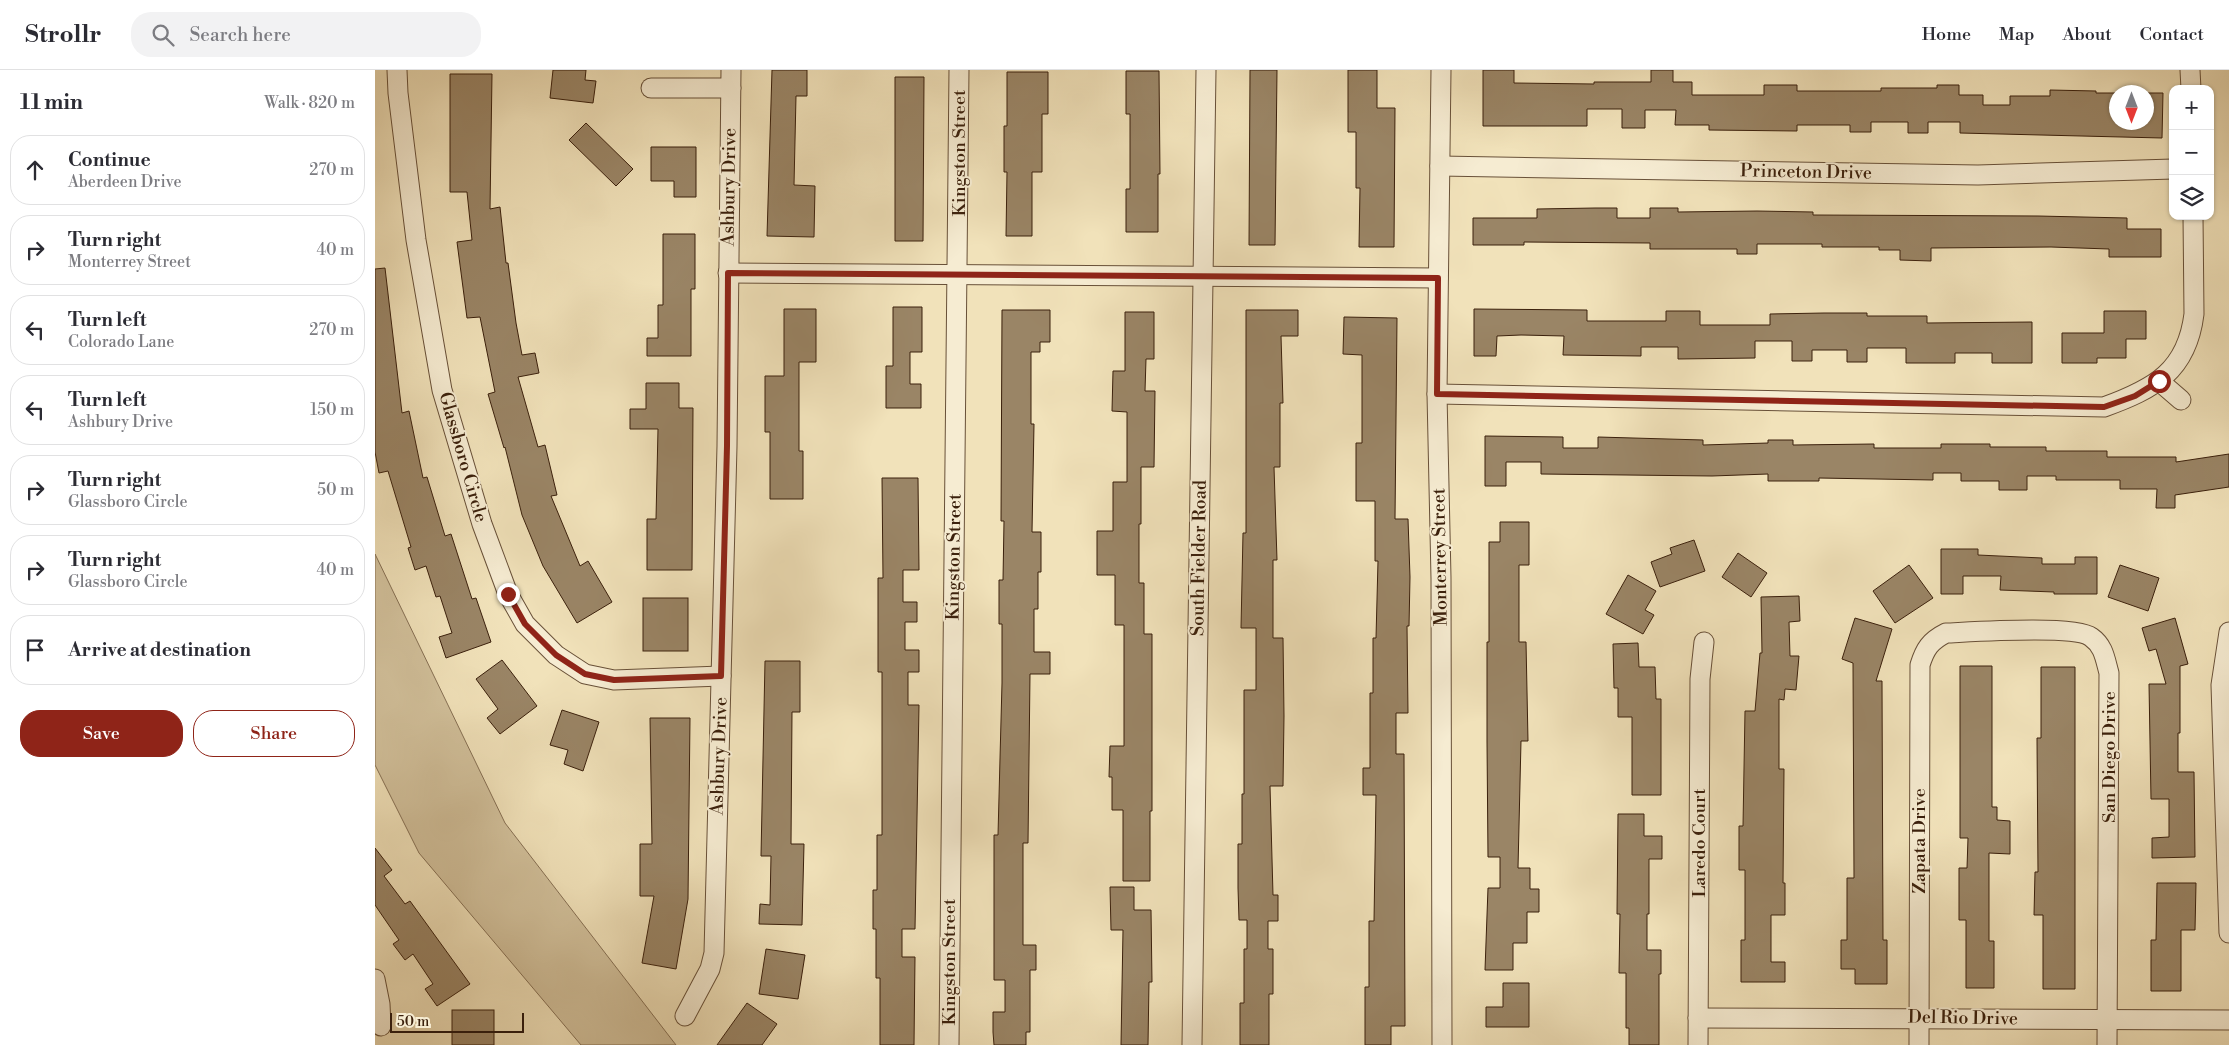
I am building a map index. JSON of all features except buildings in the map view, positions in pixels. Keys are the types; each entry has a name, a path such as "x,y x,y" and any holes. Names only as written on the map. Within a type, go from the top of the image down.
{"street":[{"name":"Glassboro Circle","path":"397,70 398,93 416,240 442,390 482,524 508,594 525,624 556,655 585,674 614,680 721,676"},
{"name":"Kingston Street","path":"949,1045 959,70"},
{"name":"South Fielder Road","path":"1192,1045 1206,70"},
{"name":"Monterrey Street","path":"1441,70 1437,394 1441,578 1442,1045"},
{"path":"2190,70 2191,85"},
{"name":"Ashbury Drive","path":"685,1016 710,969 714,953 727,446 731,79"},
{"path":"651,88 731,79"},
{"name":"Princeton Drive","path":"1440,166 1978,174 2169,169"},
{"path":"1437,394 2104,407 2135,396 2159,381 2172,370 2186,346 2193,327 2194,314 2193,220"},
{"path":"728,273 1438,278"},
{"path":"2159,381 2181,400"},
{"name":"San Diego Drive","path":"1932,640 1946,633 2067,631 2089,635 2103,647 2109,674 2107,1045"},
{"path":"2229,632 2221,685 2229,933"},
{"name":"Zapata Drive","path":"1919,1045 1920,665 1925,650 1932,640"},
{"name":"Laredo Court","path":"1698,1045 1701,678 1704,642"},
{"path":"375,980 380,1004 381,1026"},
{"name":"Del Rio Drive","path":"1698,1018 1919,1017 2229,1020"}],"shaded area":[{"path":"375,554 505,823 676,1045 581,1045 419,853 375,765"}],"route":[{"path":"508,594 525,624 556,655 585,674 614,680 721,676 727,446 728,273 1438,278 1437,394 2104,407 2135,396 2159,381"}]}
